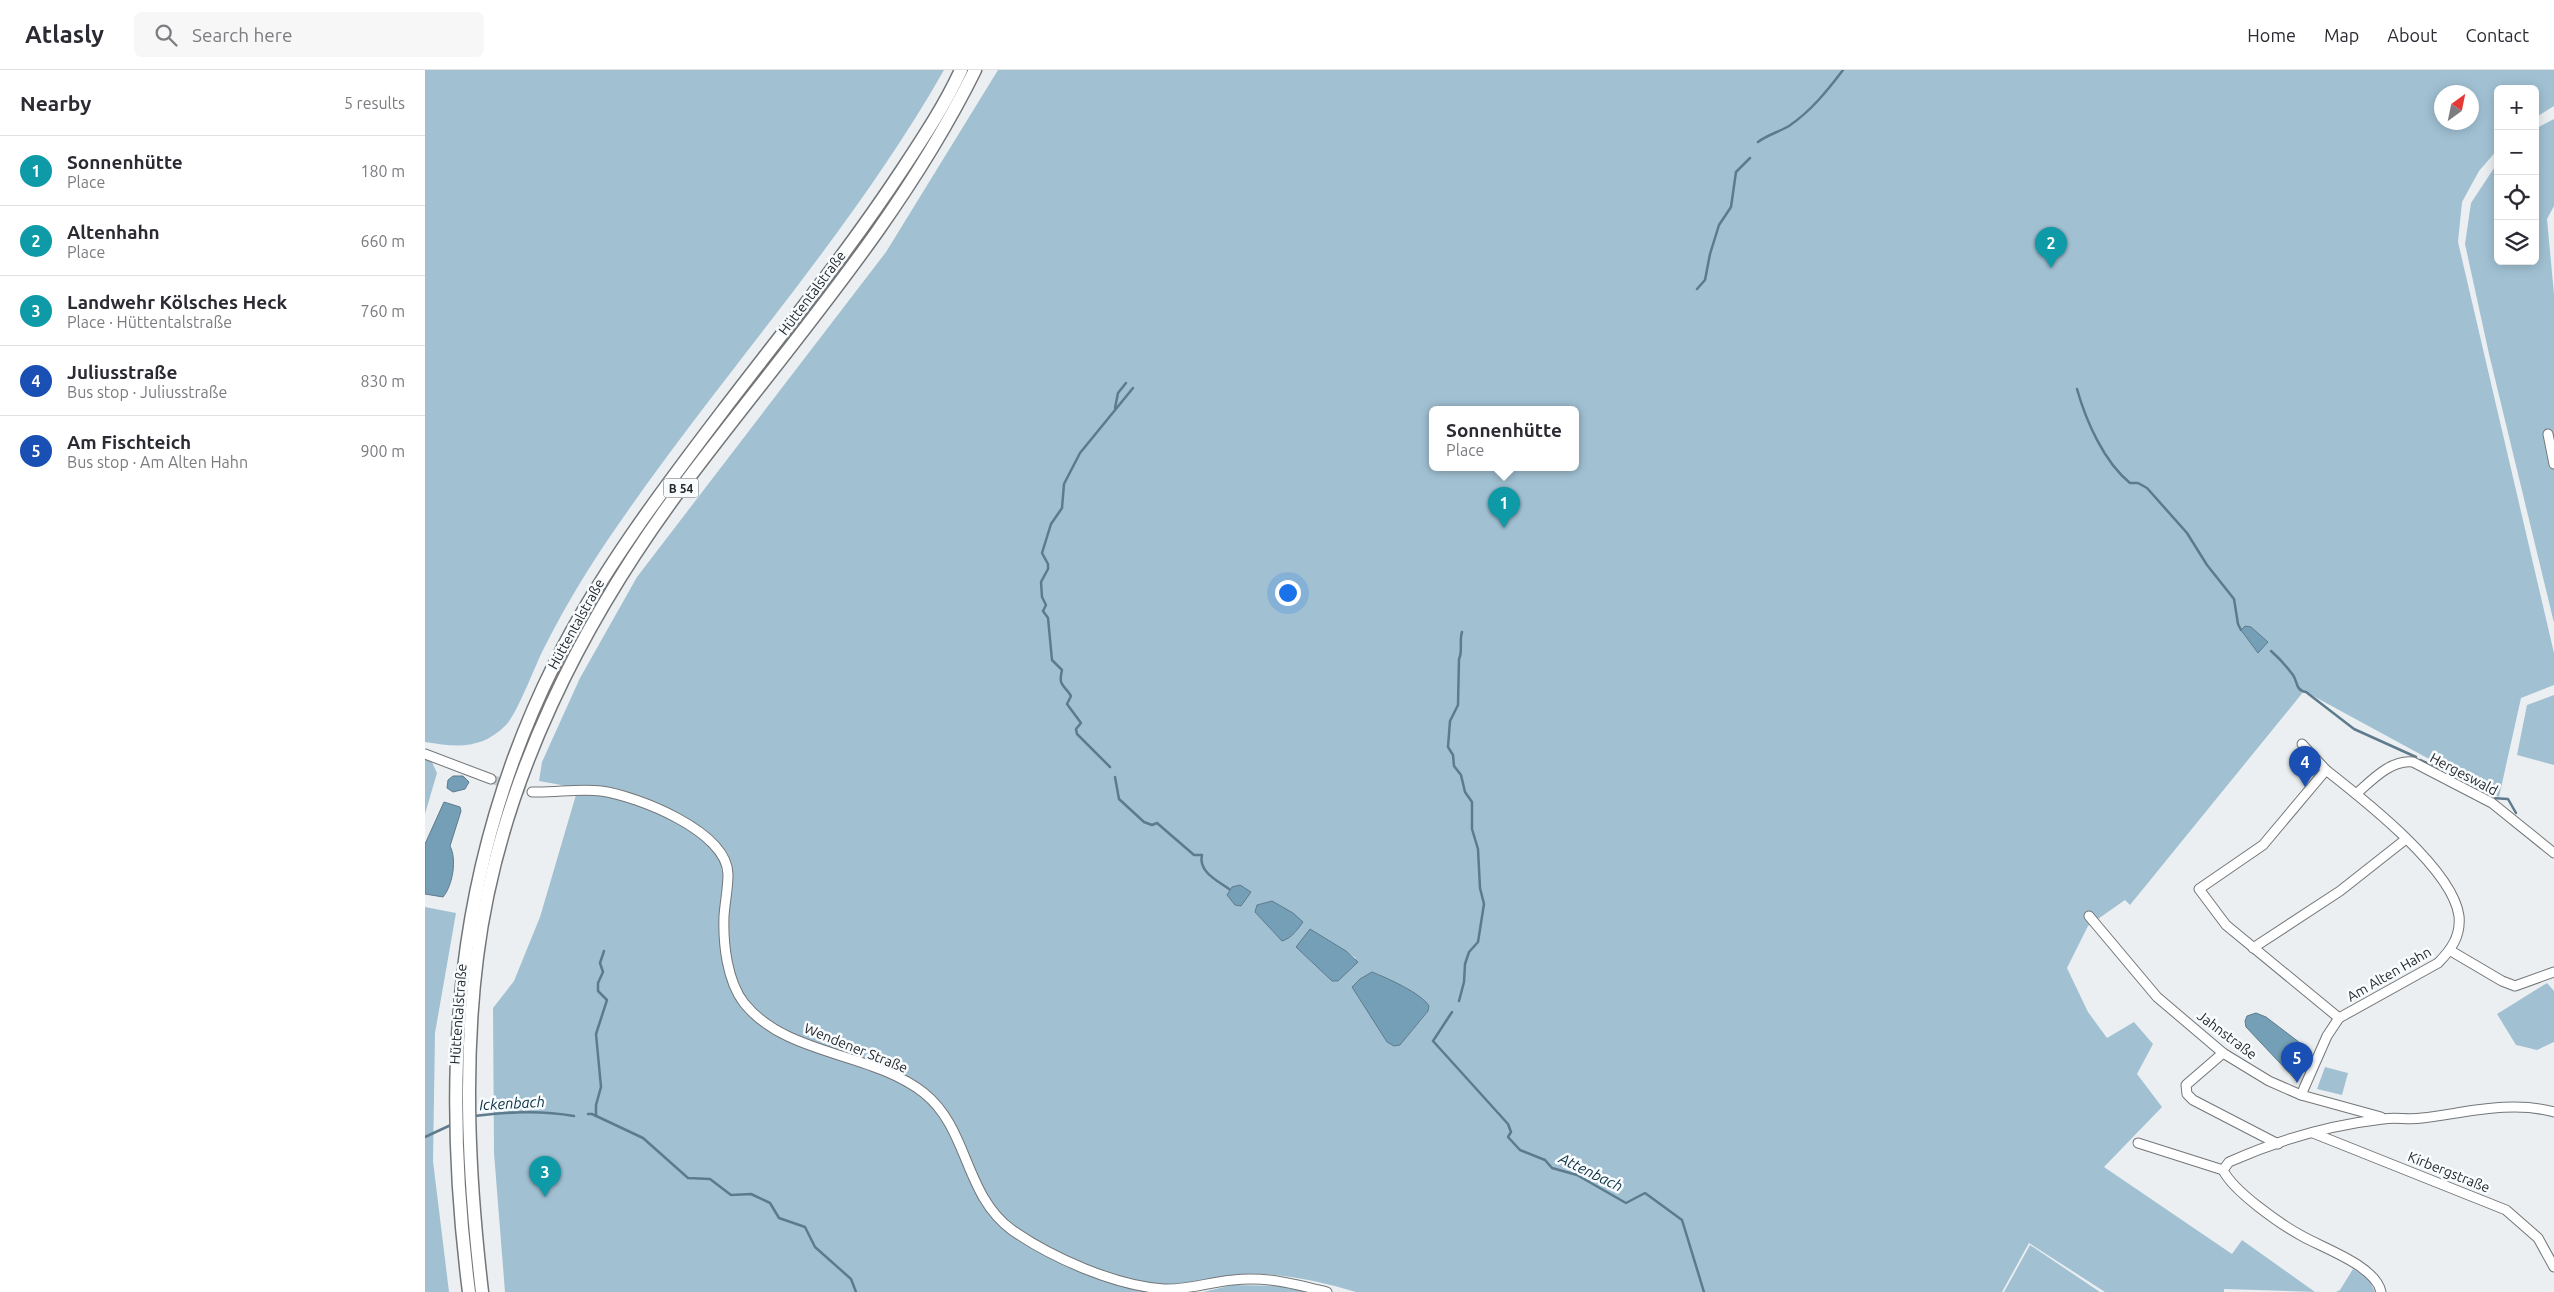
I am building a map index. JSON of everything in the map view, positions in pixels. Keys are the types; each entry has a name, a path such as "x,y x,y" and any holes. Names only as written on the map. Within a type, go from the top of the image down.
{"highway":[{"name":"Hüttentalstraße","path":"483,1292 471,1174 469,1110 471,952 478,882 494,818 514,756 556,662 591,598 627,541 675,473 823,283 889,191 923,138 961,70"},
{"name":"Hüttentalstraße","path":"469,1292 462,1240 457,1175 456,1084 459,997 527,762 568,668 603,605 685,483 834,292 900,199 935,145 975,70"}],"street":[{"path":"2548,434 2554,464"},
{"name":"Am Alten Hahn","path":"2301,744 2326,770 2406,839 2428,862 2447,888 2457,907 2459,926 2451,951 2438,963 2339,1018 2327,1036 2301,1095"},
{"path":"425,754 491,779"},
{"name":"Hergeswald","path":"2355,794 2386,769 2405,761 2413,762 2492,803 2554,853"},
{"path":"2326,770 2263,845 2199,889 2226,925 2339,1018"},
{"name":"Wendener Straße","path":"532,792 598,790 628,796 682,822 708,838 726,862 728,873 724,920 727,955 733,985 746,1006 767,1023 791,1037 890,1073 926,1094 952,1128 974,1183 983,1199 994,1213 1013,1230 1088,1271 1128,1284 1166,1289 1262,1278 1327,1292"},
{"path":"2253,948 2340,891 2406,839"},
{"name":"Jahnstraße","path":"2089,916 2157,997 2223,1053 2269,1081 2301,1095 2386,1118"},
{"path":"2451,951 2502,981 2515,986 2554,972"},
{"path":"2223,1053 2186,1085 2187,1094 2193,1100 2278,1144"},
{"name":"Jahnstraße","path":"2223,1170 2229,1162 2333,1126 2386,1118 2419,1119 2515,1106 2533,1106 2554,1112"},
{"name":"Kirbergstraße","path":"2313,1133 2506,1210 2537,1238 2554,1267"},
{"path":"2138,1142 2223,1170 2228,1181 2283,1225 2372,1275 2381,1292"}],"shaded area":[{"path":"425,70 944,70 908,130 869,188 659,468 608,540 560,618 520,701 506,725 487,739 468,745 425,742"},
{"path":"998,70 2554,70 2554,106 2539,115 2539,85 2494,85 2494,154 2479,171 2462,202 2458,242 2554,653 2554,685 2521,698 2499,797 2304,691 2130,905 2125,900 2088,926 2067,968 2088,1012 2107,1038 2134,1022 2153,1044 2137,1074 2162,1107 2104,1167 2232,1254 2242,1240 2315,1292 2224,1289 2224,1292 2105,1292 2029,1243 2002,1292 1356,1292 1298,1278 1239,1274 1171,1287 1170,1292 505,1292 494,1153 493,1008 514,981 540,917 578,788 539,781 542,762 580,678 637,577 886,252","holes":["1255,912 1302,921 1295,933 1265,922","1310,929 1356,958 1332,980 1315,963","1372,972 1429,1006 1428,1011 1400,1045 1395,1046 1368,1012 1352,987"]},
{"path":"2554,119 2554,206 2547,219 2554,294 2554,623 2489,354 2465,244 2471,203 2494,168 2494,265 2539,265 2539,127"},
{"path":"2245,626 2251,627 2268,642 2258,653 2241,630"},
{"path":"2554,695 2554,765 2517,755 2527,705"},
{"path":"425,757 431,760 437,773 425,814"},
{"path":"453,776 463,776 469,782 465,789 453,792 447,788 448,780"},
{"path":"444,802 460,807 461,811 450,846 453,858 453,872 443,897 425,894 425,844"},
{"path":"1240,885 1251,892 1241,906 1235,905 1227,895 1232,887"},
{"path":"1272,901 1293,913 1303,922 1286,940 1282,941 1255,912 1257,905"},
{"path":"425,907 456,913 435,1033 433,1161 449,1292 425,1292"},
{"path":"1310,929 1346,951 1358,962 1338,981 1332,981 1296,947"},
{"path":"1372,972 1411,991 1429,1006 1428,1011 1400,1045 1394,1046 1387,1042 1352,987 1360,979"},
{"path":"2547,983 2554,991 2554,1042 2537,1050 2516,1045 2497,1014"},
{"path":"2256,1013 2266,1017 2308,1049 2310,1057 2295,1079 2246,1027 2245,1021 2247,1016"},
{"path":"2325,1067 2348,1073 2342,1095 2317,1089"},
{"path":"2030,1245 2100,1292 2004,1292"},
{"path":"2353,1269 2368,1278 2375,1292 2336,1292 2340,1290"},
{"path":"1233,1285 1295,1286 1317,1292 1203,1292"}],"waterway":[{"path":"1758,142 1789,126 1804,114 1825,93 1843,70"},
{"path":"1697,289 1705,280 1710,254 1719,225 1731,207 1736,172 1750,158"},
{"path":"1115,408 1118,393 1126,383"},
{"path":"1110,767 1077,734 1076,729 1081,723 1067,704 1071,696 1061,683 1062,670 1052,660 1048,618 1043,611 1046,605 1042,597 1041,582 1048,569 1048,564 1042,553 1051,524 1062,508 1064,484 1080,453 1133,388"},
{"path":"2077,389 2085,414 2097,440 2112,464 2130,483 2138,483 2147,488 2187,533 2207,565 2234,599 2238,624 2241,630"},
{"path":"1459,1001 1464,982 1465,964 1469,952 1478,942 1484,904 1480,888 1478,849 1472,829 1472,802 1465,792 1461,775 1454,766 1453,755 1448,747 1450,721 1458,705 1459,659 1462,632"},
{"path":"2271,651 2293,675 2302,691 2306,692 2354,729 2416,757"},
{"path":"2420,760 2470,782 2492,798 2508,799 2516,813"},
{"path":"1115,777 1119,799 1144,822 1152,825 1157,823 1194,855 1202,855 1203,866 1206,871 1229,889"},
{"path":"596,1116 596,1105 601,1087 596,1034 607,1000 598,991 598,983 603,972 600,963 604,951"},
{"name":"Attenbach","path":"1452,1012 1433,1041 1508,1124 1511,1132 1508,1137 1520,1150 1545,1160 1552,1168 1577,1175 1626,1203 1645,1193 1682,1220 1704,1292"},
{"name":"Ickenbach","path":"474,1116 524,1112 574,1116"},
{"name":"Ickenbach","path":"588,1114 592,1114 643,1138 688,1178 710,1179 731,1195 751,1194 770,1203 779,1218 805,1227 815,1247 851,1279 856,1292"},
{"name":"Ickenbach","path":"425,1137 453,1124"}],"tunnel":[{"path":"491,779 532,792"}],"place":[{"name":"Altenhahn","path":"2051,268"},
{"name":"Sonnenhütte","path":"1504,528"},
{"name":"Juliusstraße","path":"2305,787"},
{"name":"Am Fischteich","path":"2297,1083"},
{"name":"Landwehr Kölsches Heck","path":"545,1197"}]}
